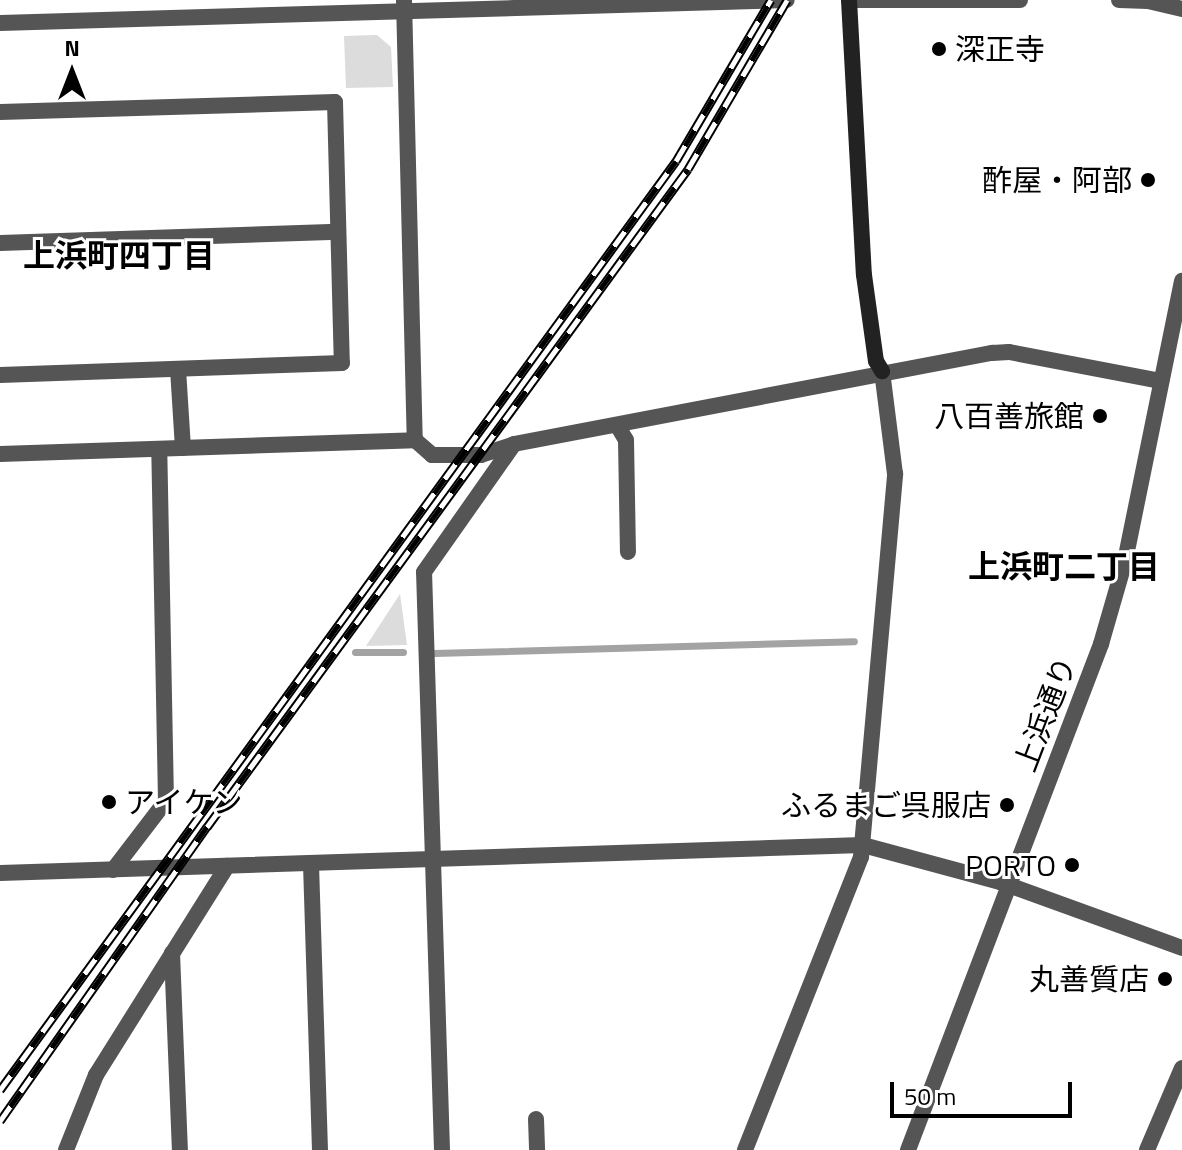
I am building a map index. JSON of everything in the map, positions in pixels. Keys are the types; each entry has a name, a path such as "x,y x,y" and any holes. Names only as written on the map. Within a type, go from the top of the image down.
{"street":[{"path":"0,23 404,6 787,0"},
{"path":"745,1150 861,857 863,845 895,474 882,371 876,361 864,275 849,0 1020,0"},
{"path":"1119,0 1148,1 1182,9"},
{"path":"404,6 415,440"},
{"path":"0,112 335,102 342,363 0,375"},
{"path":"0,243 338,232"},
{"name":"上浜通り","path":"908,1150 1101,644 1125,561 1182,281"},
{"path":"0,454 415,440 432,455 481,455 514,444 882,371 1009,352 1161,381"},
{"path":"178,369 183,448"},
{"path":"617,425 626,440 628,552"},
{"path":"442,1150 424,572 514,444"},
{"path":"113,870 166,801 159,449"},
{"path":"0,873 863,845 1009,885 1182,948"},
{"path":"311,864 320,1150"},
{"path":"66,1150 96,1075 227,866"},
{"path":"172,953 180,1150"},
{"path":"1147,1150 1182,1068"},
{"path":"536,1119 537,1150"}],"shaded area":[{"path":"377,35 391,47 393,87 346,88 344,36"},
{"path":"400,594 407,645 366,646"}],"waterway":[{"path":"434,653 854,641"},
{"path":"355,652 403,652"}],"railway":[{"path":"0,1090 676,161 771,0"},
{"path":"0,1121 207,827 688,169 787,0"}],"place":[{"name":"深正寺","path":"939,49"},
{"name":"酢屋・阿部","path":"1148,180"},
{"name":"八百善旅館","path":"1100,416"},
{"name":"アイケン","path":"109,802"},
{"name":"ふるまご呉服店","path":"1007,805"},
{"name":"PORTO","path":"1072,865"},
{"name":"丸善質店","path":"1165,979"}],"district":[{"name":"上浜町四丁目","path":"119,255"},
{"name":"上浜町二丁目","path":"1064,566"}]}
